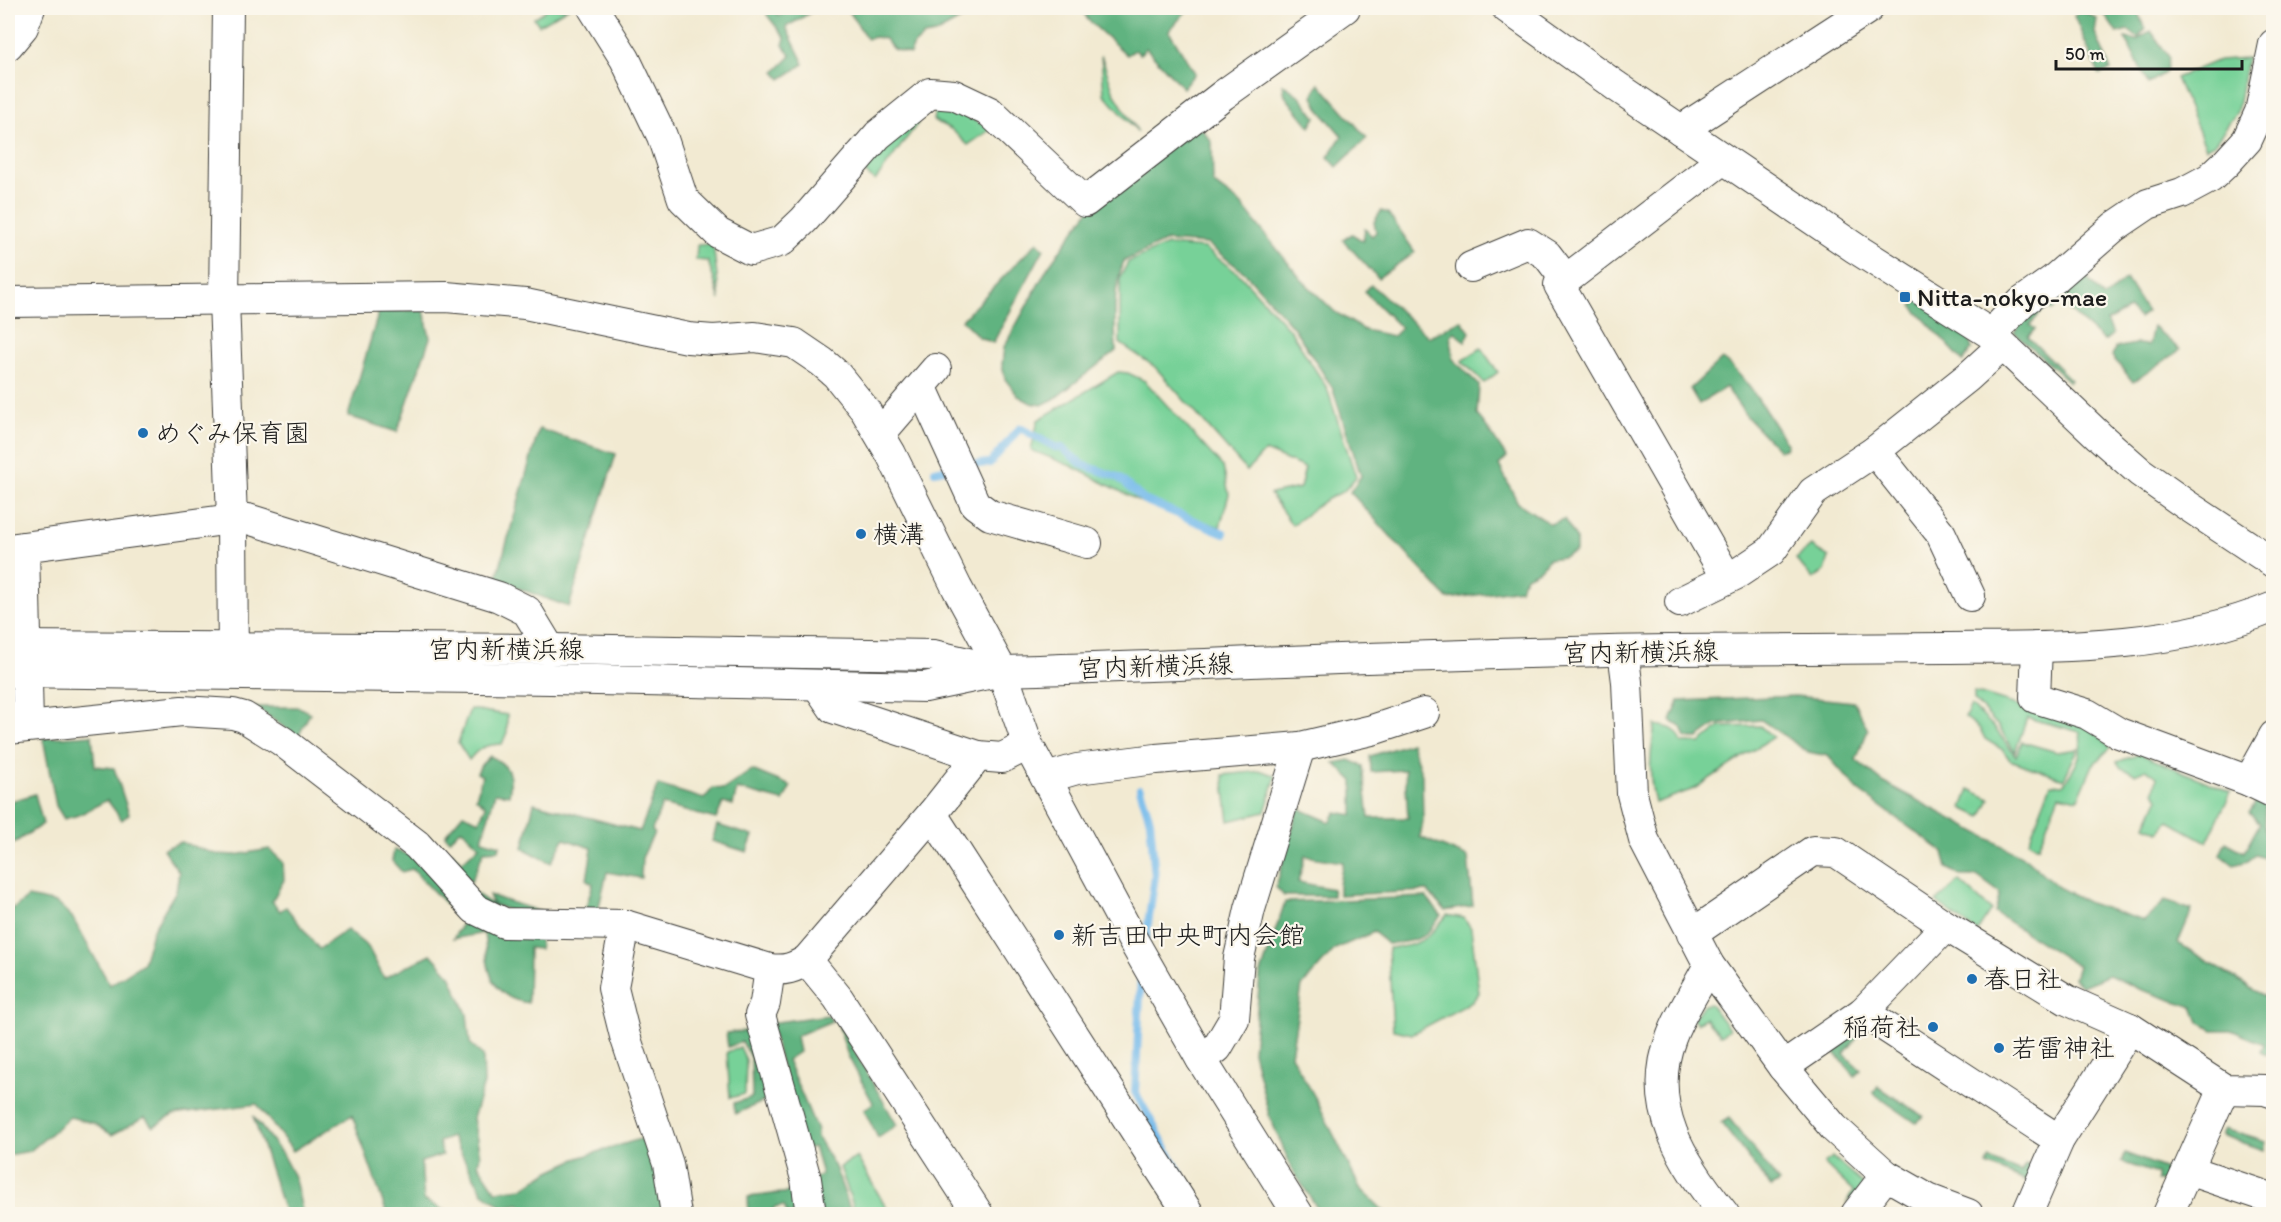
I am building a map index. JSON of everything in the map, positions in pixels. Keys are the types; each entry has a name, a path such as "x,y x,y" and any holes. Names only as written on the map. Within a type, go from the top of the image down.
{"street":[{"path":"8,45 23,27 30,8"},
{"path":"228,8 224,300 232,519 233,661"},
{"path":"592,8 625,59 662,136 683,199 718,233 752,250 782,241 804,220 878,135 930,93 954,95 990,112 1085,202 1223,95 1345,8"},
{"path":"1507,8 1855,248 1997,340 2140,472 2274,563"},
{"path":"1681,130 1869,8"},
{"path":"1680,602 1727,578 1771,551 1813,492 1875,451 1968,377 1997,340 2022,302 2053,280 2114,227 2148,204 2181,193 2210,178 2226,163 2247,140 2260,112 2274,44"},
{"path":"1724,159 1559,285 1727,578"},
{"path":"1471,267 1528,243 1547,255 1566,280"},
{"path":"8,302 446,297 525,304 688,338 775,339 794,343 822,362 848,387 880,434 1002,671 1028,745 1131,937 1201,1059 1298,1215"},
{"path":"880,434 929,378 951,451 975,504 990,515 1087,543"},
{"path":"1875,451 1941,534 1970,596"},
{"path":"550,649 527,611 499,597 248,519 232,519 16,548 18,728 182,711 233,714 244,717 282,741 417,844 475,909 504,922 625,925 770,969 781,971 794,968 807,960 932,814 978,756"},
{"name":"宮内新横浜線","path":"17,659 233,661 539,678 925,687 1002,671 1623,651 2037,648 2112,644 2184,634 2247,618 2274,607"},
{"path":"2037,648 2035,698 2087,714 2119,734 2261,787 2274,736"},
{"name":"宮内新横浜線","path":"233,661 550,649 934,655 1002,671"},
{"path":"1623,651 1627,682 1632,794 1644,840 1709,965 1783,1067 1834,1128 1886,1175 1928,1199 1968,1215"},
{"path":"818,686 833,708 978,756 1002,758 1028,745"},
{"path":"1046,778 1077,769 1146,760 1300,747 1372,730 1424,713"},
{"path":"1201,1059 1217,1048 1234,1019 1239,958 1250,909 1300,747"},
{"path":"932,814 1189,1215"},
{"path":"1692,934 1814,851 1836,852 1946,926 2067,1000 2130,1028 2224,1089 2265,1090 2274,1093"},
{"path":"625,925 613,988 625,1036 668,1164 676,1215"},
{"path":"1783,1067 1863,1012 1946,926"},
{"path":"807,960 838,998 978,1215"},
{"path":"1709,965 1671,1039 1663,1086 1667,1116 1677,1148 1696,1179 1724,1215"},
{"path":"770,969 765,1003 760,1016 806,1179 811,1215"},
{"path":"1863,1012 2059,1140"},
{"path":"2026,1215 2059,1140 2130,1028"},
{"path":"2168,1215 2224,1089"},
{"path":"2188,1170 2274,1199"},
{"path":"1856,1215 1886,1175"}],"green space":[{"path":"545,8 568,8 539,25 534,18 546,10"},
{"path":"766,8 773,8 779,16 789,9 818,8 786,27 804,64 781,79 775,72 791,56 783,45 785,38 767,15"},
{"path":"847,8 981,8 935,34 924,36 914,45 910,54 893,49 885,39 875,37 867,39"},
{"path":"1081,8 1189,8 1169,31 1195,73 1183,88 1146,48 1140,54 1135,50 1127,55 1088,20"},
{"path":"2111,8 2136,8 2145,29 2138,38 2128,30 2117,33 2104,14"},
{"path":"2081,10 2097,19 2095,33 2111,70 2099,74 2074,16"},
{"path":"2151,31 2169,57 2166,72 2148,84 2125,38 2137,40"},
{"path":"1101,55 1114,93 1138,132 1104,94"},
{"path":"2247,58 2237,112 2214,144 2206,148 2176,78 2219,60"},
{"path":"1319,83 1367,138 1337,167 1328,157 1342,136 1319,109 1313,96"},
{"path":"1283,84 1301,97 1316,117 1310,127 1285,96"},
{"path":"937,101 991,129 968,145 951,129 933,120"},
{"path":"909,116 918,123 875,181 860,168"},
{"path":"1198,124 1212,142 1213,183 1241,204 1301,279 1335,312 1364,330 1393,336 1401,328 1364,291 1371,285 1429,337 1461,320 1470,332 1465,342 1454,331 1451,337 1453,359 1479,385 1477,415 1507,457 1499,465 1518,503 1550,524 1564,519 1576,538 1576,551 1563,557 1548,559 1541,569 1526,576 1520,589 1448,599 1350,492 1361,476 1332,387 1294,328 1245,273 1207,244 1166,241 1124,261 1116,294 1116,351 1054,399 1042,405 1031,403 1018,396 1005,379 1002,365 1004,347 1048,267 1089,210"},
{"path":"1381,211 1388,213 1415,252 1378,278 1343,240 1352,234 1363,241 1365,229 1372,236 1376,232 1374,222"},
{"path":"1037,242 1044,249 993,343 979,337 962,320"},
{"path":"713,244 720,300 708,261 696,260 697,245"},
{"path":"1167,245 1204,248 1239,274 1290,330 1327,388 1356,477 1344,491 1324,501 1292,525 1270,494 1300,488 1305,468 1265,451 1247,471 1155,367 1120,343 1120,278 1128,262"},
{"path":"2083,273 2104,298 2126,279 2147,312 2139,318 2129,309 2107,321 2113,334 2104,341 2060,302 2053,310 2046,307 2030,325 2035,329 2028,337 2071,380 2069,382 2014,332 2042,300"},
{"path":"1918,300 1967,333 1972,349 1963,361 1912,306"},
{"path":"424,310 430,338 397,432 348,416 379,311"},
{"path":"2153,326 2180,350 2133,382 2112,356 2115,348 2135,344 2149,345"},
{"path":"1481,348 1498,372 1484,383 1462,361"},
{"path":"1722,359 1741,376 1758,398 1787,444 1785,449 1779,450 1747,417 1726,387 1699,404 1690,389"},
{"path":"1118,372 1128,373 1145,381 1223,467 1229,494 1220,527 1143,503 1071,466 1031,450 1038,420"},
{"path":"539,429 616,454 569,607 496,580"},
{"path":"1811,546 1829,557 1825,571 1813,579 1796,559"},
{"path":"1974,692 2088,727 2111,747 2093,765 2078,799 2059,795 2038,847 2029,841 2051,784 2063,785 2075,766 2081,748 2080,732 2027,718 2015,752 1998,726 1974,700"},
{"path":"1795,696 1854,702 1868,730 1856,760 1883,782 2025,858 2058,887 2089,903 2144,921 2165,901 2192,910 2178,943 2273,1002 2273,1058 2261,1052 2264,1044 2231,1030 2213,1030 2199,1022 2193,1007 2139,989 2109,975 2082,986 2074,978 2078,966 1995,913 2000,893 1977,876 1960,876 1947,868 1943,852 1858,790 1828,756 1808,752 1761,720 1716,725 1698,738 1686,738 1682,728 1671,721 1679,701"},
{"path":"1971,705 1993,726 2016,756 2022,742 2057,752 2078,749 2064,779 2010,760 2003,750 1985,739 1980,729 1965,717"},
{"path":"255,707 299,707 310,713 298,737"},
{"path":"470,709 507,715 507,732 502,744 483,748 469,760 458,743"},
{"path":"1655,725 1672,729 1678,734 1682,743 1700,743 1720,727 1760,726 1773,737 1694,789 1655,803 1650,764"},
{"path":"92,735 95,766 114,768 129,814 122,820 107,800 79,815 64,819 56,806 43,738"},
{"path":"1411,743 1422,775 1423,821 1420,837 1468,857 1473,906 1445,911 1427,891 1339,895 1343,862 1305,856 1298,882 1332,889 1333,896 1284,896 1276,887 1298,808 1330,822 1336,812 1353,815 1353,781 1334,763 1350,760 1363,766 1369,818 1408,818 1405,770 1371,772 1370,756"},
{"path":"2140,754 2231,792 2207,842 2169,821 2159,832 2146,826 2158,799 2154,791 2157,777 2146,769 2135,774 2121,768 2117,762"},
{"path":"490,756 502,763 508,771 509,795 495,793 482,840 500,845 499,850 484,851 471,882 447,858 452,852 462,862 479,846 462,829 449,840 445,835 463,814 479,821 486,806 476,798 482,776 477,773"},
{"path":"752,770 791,786 783,801 737,789 733,805 723,803 716,819 662,805 652,830 654,833 642,858 641,878 607,872 598,911 585,910 593,884 587,880 592,848 564,839 551,863 523,848 534,803 640,831 658,785 704,799 713,788 724,789"},
{"path":"1262,771 1276,776 1265,812 1229,821 1223,775"},
{"path":"1969,789 1990,799 1981,817 1962,808"},
{"path":"35,794 43,824 8,847 8,802"},
{"path":"2257,800 2265,805 2264,831 2268,839 2273,837 2273,872 2268,870 2270,860 2256,855 2248,861 2234,865 2220,854 2226,842 2244,852 2260,823 2249,813"},
{"path":"717,825 753,836 747,852 712,841"},
{"path":"181,842 216,854 235,855 269,849 283,862 284,880 272,901 280,911 286,907 319,949 347,930 368,947 384,978 431,954 450,975 467,1014 470,1043 483,1056 484,1084 473,1118 480,1156 478,1164 496,1191 523,1188 548,1172 578,1158 640,1139 653,1149 664,1214 606,1212 605,1214 533,1214 519,1204 503,1207 483,1193 452,1137 439,1142 442,1155 421,1162 424,1200 451,1214 387,1214 352,1115 293,1151 257,1104 173,1115 153,1127 145,1117 112,1135 93,1123 70,1117 30,1151 8,1155 8,903 13,909 28,897 57,903 72,917 110,985 143,963 153,929 176,891 179,872 163,849"},
{"path":"394,850 423,859 540,936 540,949 529,948 528,1003 515,1000 497,987 489,969 484,933 453,939 463,922 412,869 402,872 392,861"},
{"path":"1959,881 1991,910 1977,932 1936,902"},
{"path":"489,895 544,913 523,917 492,903"},
{"path":"1426,897 1441,915 1425,935 1412,941 1387,944 1374,932 1335,949 1302,986 1291,1055 1316,1099 1360,1188 1386,1213 1411,1214 1321,1214 1292,1169 1269,1115 1253,1052 1260,976 1285,902"},
{"path":"1447,915 1464,918 1471,928 1479,993 1472,1002 1412,1034 1393,1030 1388,948 1408,946 1422,940"},
{"path":"1710,1004 1729,1029 1721,1035 1705,1018 1697,1023 1693,1019 1703,1005"},
{"path":"828,1015 832,1021 796,1036 799,1052 787,1060 817,1130 817,1137 835,1167 852,1214 787,1214 784,1206 774,1208 770,1214 749,1214 748,1197 815,1189 813,1180 822,1174 814,1147 804,1149 770,1023"},
{"path":"837,1021 897,1125 878,1138 864,1110 873,1103 848,1056"},
{"path":"1864,1029 1844,1054 1861,1070 1855,1076 1830,1047"},
{"path":"754,1030 770,1099 735,1114 734,1103 752,1097 751,1058 742,1042 728,1047 726,1033"},
{"path":"740,1047 746,1060 745,1094 730,1098 727,1052"},
{"path":"1879,1087 1923,1116 1916,1123 1873,1093"},
{"path":"253,1116 282,1154 295,1179 303,1214 285,1214"},
{"path":"1729,1118 1779,1182 1771,1187 1721,1123"},
{"path":"2224,1129 2266,1142 2264,1150 2221,1135"},
{"path":"2125,1153 2169,1170 2167,1182 2157,1181 2157,1174 2121,1162"},
{"path":"857,1157 890,1214 856,1214 840,1167"},
{"path":"1833,1157 1864,1185 1846,1204 1853,1191 1824,1163"},
{"path":"1989,1159 2021,1172 2026,1164 2035,1169 2030,1183 1987,1165"}],"waterway":[{"path":"964,465 990,463 1020,428 1055,447 1062,448 1083,465 1118,477 1144,500 1224,533"},
{"path":"935,471 952,467"},
{"path":"1140,789 1150,820 1155,877 1145,944"},
{"path":"1141,976 1135,1092 1182,1177"}],"place":[{"name":"Nitta-nokyo-mae","path":"1905,297"},
{"name":"めぐみ保育園","path":"143,433"},
{"name":"横溝","path":"861,534"},
{"name":"新吉田中央町内会館","path":"1059,935"},
{"name":"春日社","path":"1972,979"},
{"name":"稲荷社","path":"1933,1027"},
{"name":"若雷神社","path":"1999,1048"}]}
